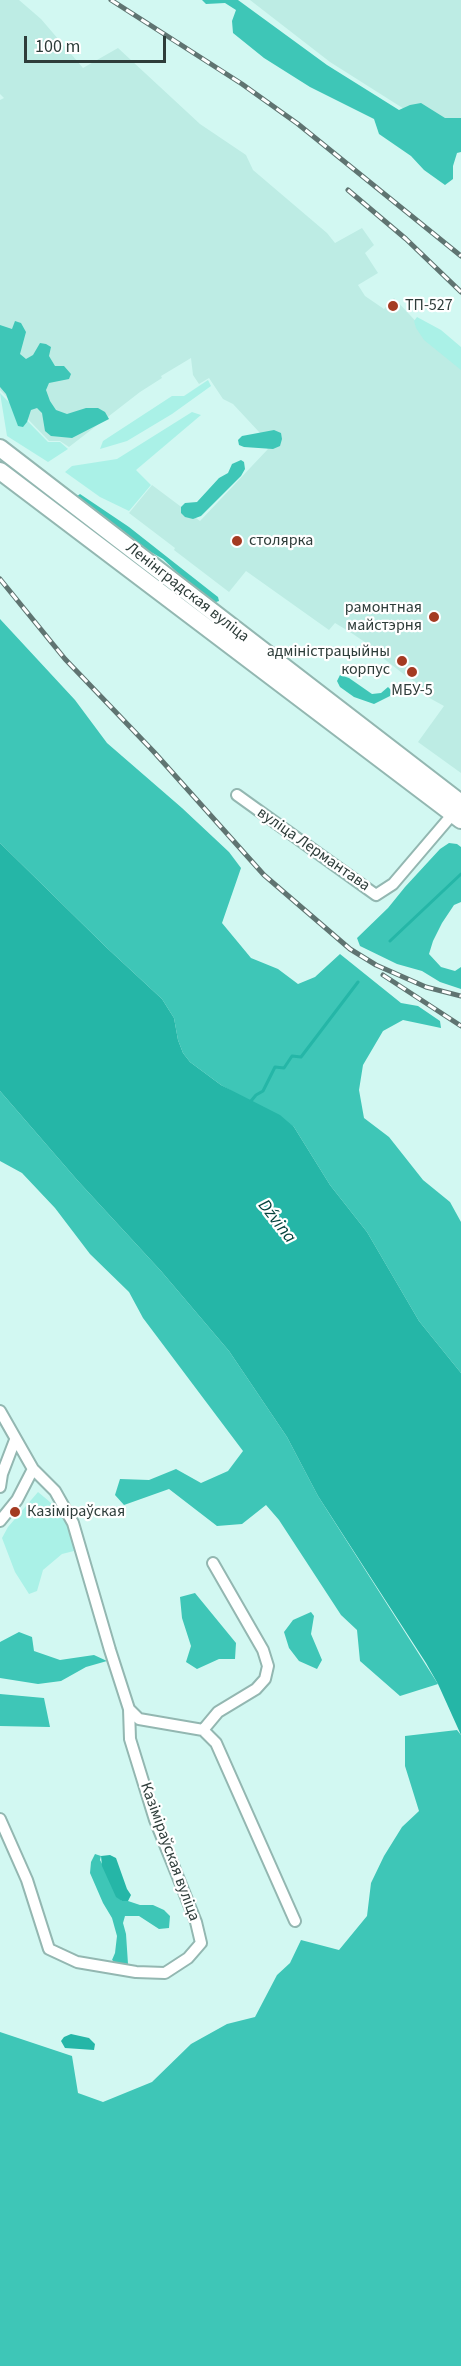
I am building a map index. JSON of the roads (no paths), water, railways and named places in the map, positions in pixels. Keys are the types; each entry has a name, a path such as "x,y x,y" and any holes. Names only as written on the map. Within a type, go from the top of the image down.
{"main road":[{"name":"Ленінградская вуліца","path":"0,448 302,690 459,810"},
{"name":"Ленінградская вуліца","path":"0,471 30,495 302,690"}],"street":[{"path":"30,495 43,482"},
{"name":"вуліца Лермантава","path":"237,795 376,895 393,884 459,810"},
{"name":"Казіміраўская вуліца","path":"0,1411 33,1469 55,1491 73,1523 129,1709 130,1739 155,1821 196,1922 201,1943 188,1958 165,1973 136,1972 77,1962 49,1949 27,1880 0,1819"},
{"path":"0,1487 2,1473 15,1440"},
{"path":"0,1521 17,1500 33,1469"},
{"path":"203,1730 218,1712 256,1689 265,1679 268,1666 263,1650 213,1563"},
{"path":"129,1709 139,1719 203,1730 216,1743 295,1921"}],"water":[{"name":"Dźvina","path":"0,843 162,999 174,1018 178,1040 183,1053 190,1062 221,1085 280,1115 294,1127 330,1185 367,1232 419,1321 461,1373 461,1735 426,1663 318,1496 287,1437 229,1351 161,1271 78,1181 0,1091"},
{"path":"110,1855 116,1858 131,1895 128,1901 122,1901 116,1897 102,1866 101,1856"},
{"path":"71,2034 89,2038 95,2044 94,2050 65,2048 61,2041"}],"waterway":[{"path":"390,941 461,874"},
{"path":"251,1101 263,1091 275,1067 284,1068 292,1056 301,1057 358,982"}],"railway":[{"path":"111,0 242,84 298,124 461,256"},
{"path":"348,190 406,239 461,292"},
{"path":"0,579 65,659 154,752 264,875 350,949 376,965 426,987 461,996"},
{"path":"383,975 461,1026"}],"place":[{"name":"ТП-527","path":"393,306"},
{"name":"столярка","path":"237,541"},
{"name":"рамонтная майстэрня","path":"434,617"},
{"name":"адміністрацыйны корпус","path":"402,661"},
{"name":"МБУ-5","path":"412,672"},
{"name":"Казіміраўская","path":"15,1512"}]}
